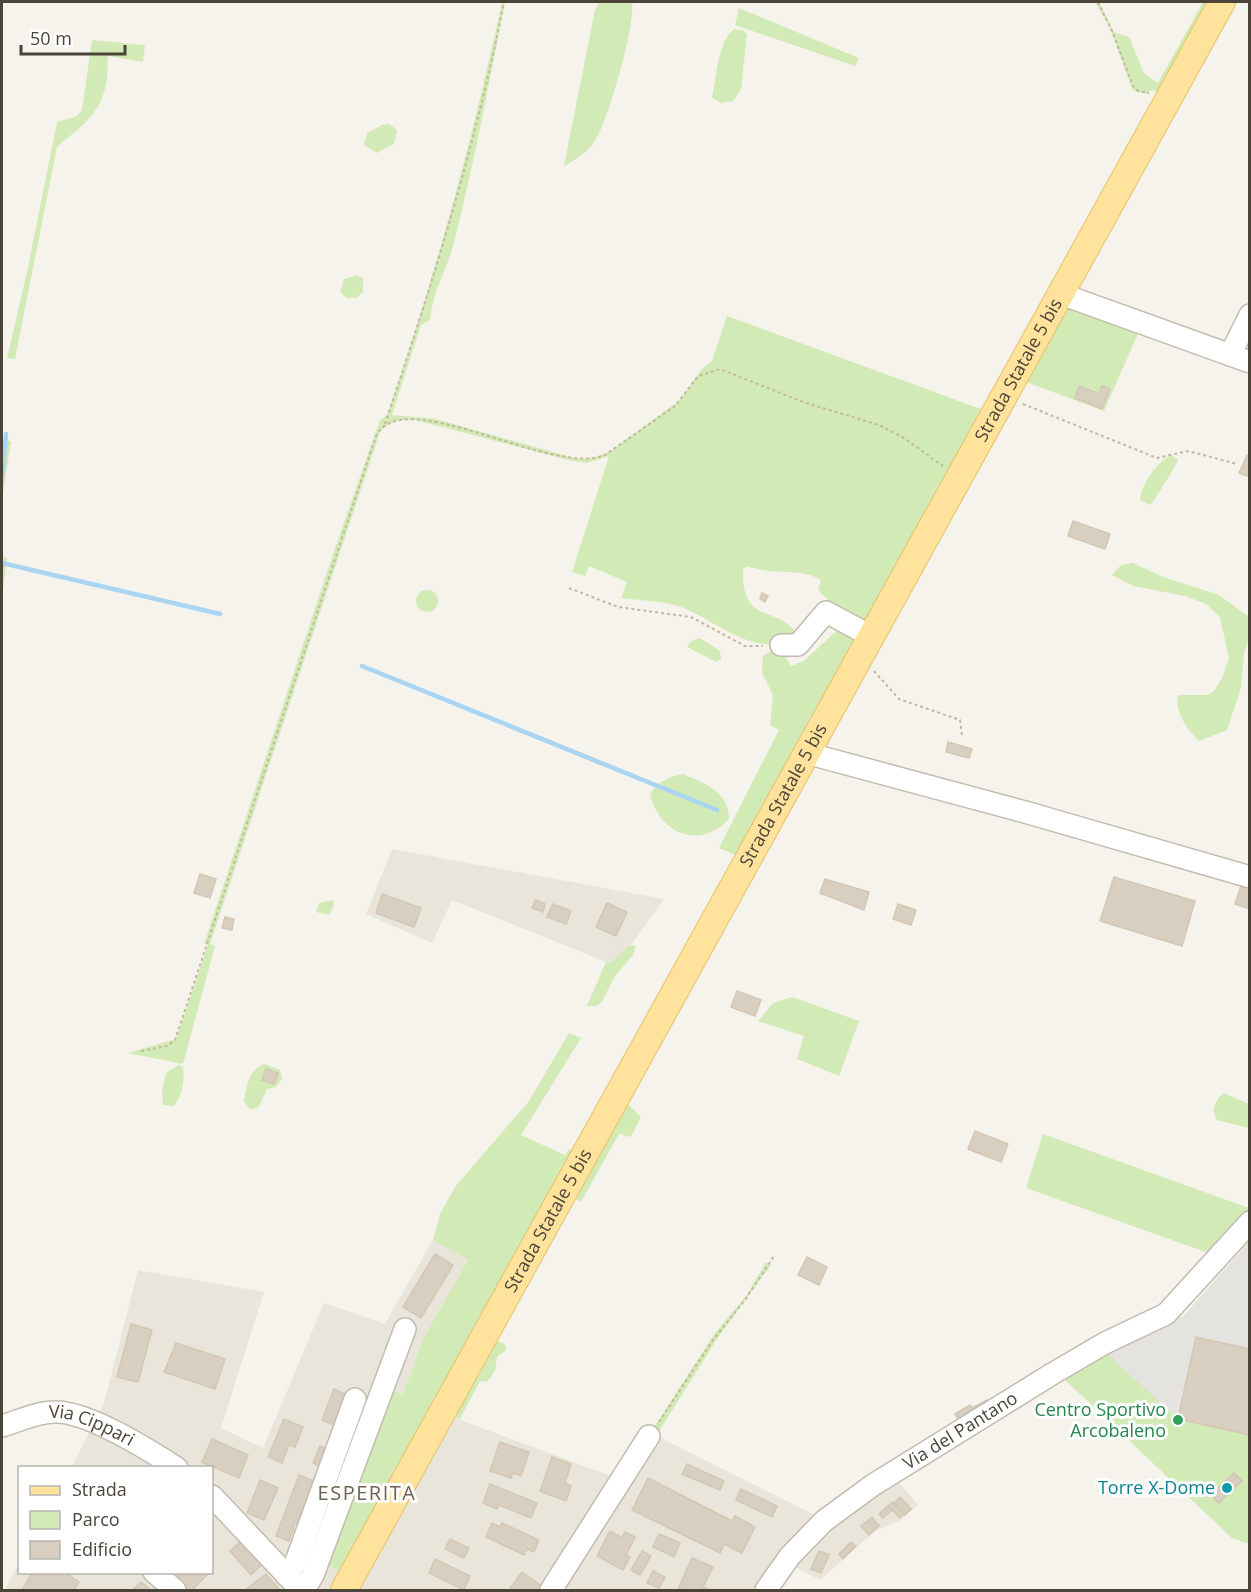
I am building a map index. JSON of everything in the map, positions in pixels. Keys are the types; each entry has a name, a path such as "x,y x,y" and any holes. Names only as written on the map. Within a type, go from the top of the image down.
{"main road":[{"name":"Strada Statale 5 bis","path":"344,1590 1222,2"}],"street":[{"path":"1061,294 1240,359 1250,315"},
{"path":"781,645 798,645 826,612 871,636"},
{"path":"806,753 1025,812 1250,877"},
{"name":"Via del Pantano","path":"766,1590 790,1556 824,1521 873,1485 1070,1364 1166,1314 1250,1222"},
{"path":"213,1497 287,1576 304,1590 313,1575 405,1329"},
{"path":"287,1576 295,1564 355,1399"},
{"name":"Via Cippari","path":"2,1426 46,1413 69,1413 136,1443 175,1466"},
{"path":"550,1590 649,1436"},
{"path":"156,1574 175,1590"}],"path":[{"path":"141,1051 167,1046 175,1040 376,436 385,424 434,281 490,71 504,2"},
{"path":"1098,2 1133,86 1138,91 1170,95"},
{"path":"385,424 401,418 426,420 567,458 588,460 605,455 671,410 698,376 720,369 803,402 879,425 904,438 960,475"},
{"path":"1004,396 1157,458 1188,451 1237,464"},
{"path":"2,573 3,565"},
{"path":"568,588 618,607 691,617 745,646 781,645"},
{"path":"858,659 870,666 883,684 899,699 960,720 962,735"},
{"path":"649,1436 713,1340 745,1300 774,1256"}],"shaded area":[{"path":"392,849 664,899 616,966 452,900 432,943 366,914"},
{"path":"433,1240 468,1260 424,1337 403,1394 387,1389 324,1562 342,1573 333,1590 5,1590 18,1565 18,1574 213,1574 213,1466 72,1466 104,1403 138,1270 264,1292 221,1428 263,1448 324,1303 385,1324"},
{"path":"1249,1242 1249,1349 1196,1337 1178,1419 1104,1351 1164,1321 1183,1317"},
{"path":"450,1416 616,1478 647,1431 815,1515 886,1467 918,1505 900,1520 874,1532 820,1580 790,1564 772,1590 354,1590"}],"green space":[{"path":"502,2 505,2 487,93 453,246 433,301 430,320 421,325 392,415 436,419 574,458 588,459 609,452 680,400 701,370 712,361 727,316 986,411 868,630 824,605 828,600 818,590 821,580 813,576 795,572 767,571 748,566 743,569 744,587 754,607 780,619 797,634 784,642 770,644 755,643 741,638 678,606 621,598 627,582 589,566 585,576 572,572 609,456 587,463 415,420 400,420 387,425 380,432 210,944 215,946 183,1064 128,1053 176,1039 208,945 204,944 333,554 380,420 387,415 421,313 465,159"},
{"path":"599,2 632,2 630,30 613,96 599,133 587,151 564,166 595,10"},
{"path":"1095,2 1099,2 1114,32 1129,37 1144,73 1158,83 1203,2 1213,2 1163,92 1150,90 1148,94 1133,91 1109,26"},
{"path":"739,8 859,58 855,66 735,25"},
{"path":"734,29 742,30 747,34 741,90 733,101 721,103 712,98 721,51 728,35"},
{"path":"92,40 145,45 143,62 108,56 106,85 99,105 81,127 57,147 15,359 7,358 57,122 77,116 82,110"},
{"path":"389,124 397,130 394,144 377,153 364,145 367,133"},
{"path":"357,275 363,278 363,292 356,298 346,298 340,291 344,279"},
{"path":"1065,305 1140,329 1104,411 1021,380"},
{"path":"2,440 11,441 3,494 2,556"},
{"path":"1172,455 1178,460 1152,503 1150,505 1140,500 1143,488 1151,474 1161,462"},
{"path":"2,556 7,558 2,599"},
{"path":"1133,563 1163,577 1219,595 1249,617 1249,639 1244,653 1241,688 1227,730 1199,741 1183,720 1177,701 1178,695 1207,695 1214,691 1222,678 1229,659 1220,617 1206,604 1185,596 1133,586 1112,575 1121,565"},
{"path":"427,590 435,593 438,601 435,609 427,612 419,609 416,601 419,593"},
{"path":"837,630 859,640 741,857 719,848 779,730 770,725 773,695 762,673 763,656 775,649 782,651 791,666 804,661"},
{"path":"700,638 720,651 721,659 716,662 687,647 691,641"},
{"path":"683,774 707,785 725,802 729,819 717,829 705,834 682,833 662,819 655,808 650,794 653,790 664,780"},
{"path":"333,900 334,905 329,915 316,912 319,903"},
{"path":"628,946 636,947 633,955 615,976 601,1003 596,1006 587,1006 606,962 611,963"},
{"path":"792,997 859,1021 839,1076 797,1059 804,1036 758,1021 773,1003"},
{"path":"569,1033 581,1038 521,1135 565,1155 569,1149 576,1152 342,1573 324,1562 387,1389 403,1394 424,1337 468,1260 433,1240 440,1214 455,1187 529,1101"},
{"path":"265,1064 280,1070 282,1079 276,1087 267,1089 259,1107 250,1110 244,1101 248,1083 252,1073"},
{"path":"179,1065 183,1067 184,1077 179,1098 174,1106 163,1105 162,1091 166,1073"},
{"path":"1224,1093 1249,1104 1249,1128 1217,1120 1213,1110 1218,1098"},
{"path":"624,1100 641,1117 631,1137 619,1134 581,1202 571,1197"},
{"path":"1043,1134 1249,1208 1249,1216 1237,1230 1227,1230 1214,1255 1026,1188"},
{"name":"Centro Sportivo Arcobaleno","path":"1249,1242 1249,1544 1232,1538 1061,1376 1164,1321 1183,1317"},
{"path":"766,1262 771,1265 719,1336 656,1436 650,1433 715,1333 746,1296"},
{"path":"492,1340 505,1344 506,1350 497,1357 495,1371 487,1382 480,1381 460,1419 450,1416"}],"building":[{"path":"1079,386 1099,394 1102,386 1110,389 1102,409 1075,398"},
{"path":"1247,455 1250,457 1250,477 1239,473"},
{"path":"1073,521 1110,534 1105,549 1068,536"},
{"path":"762,593 768,596 765,602 760,599"},
{"path":"948,742 972,749 969,758 946,752"},
{"path":"200,874 216,879 210,898 194,893"},
{"path":"1114,877 1195,901 1182,946 1100,921"},
{"path":"825,879 869,892 864,910 820,893"},
{"path":"1242,883 1250,885 1250,909 1235,904"},
{"path":"382,894 421,908 414,927 376,913"},
{"path":"535,900 545,904 543,912 532,908"},
{"path":"607,903 627,912 616,936 596,927"},
{"path":"553,904 571,911 566,924 547,917"},
{"path":"898,904 916,910 911,925 893,919"},
{"path":"225,917 234,919 232,930 222,928"},
{"path":"737,991 761,1000 755,1016 731,1007"},
{"path":"266,1069 278,1073 274,1084 262,1080"},
{"path":"975,1131 1008,1144 1001,1162 968,1149"},
{"path":"435,1254 453,1265 421,1318 403,1307"},
{"path":"807,1257 827,1267 819,1285 798,1275"},
{"path":"131,1324 152,1330 138,1382 117,1377"},
{"path":"1196,1337 1250,1349 1250,1435 1178,1419"},
{"path":"176,1343 225,1359 215,1389 164,1372"},
{"path":"334,1389 349,1396 337,1426 322,1420"},
{"path":"987,1400 992,1409 963,1427 955,1414 970,1405 972,1408"},
{"path":"284,1419 303,1427 295,1447 289,1445 282,1463 268,1457"},
{"path":"212,1439 248,1455 239,1478 202,1462"},
{"path":"500,1442 529,1452 521,1476 513,1473 511,1478 490,1471"},
{"path":"320,1446 331,1450 324,1468 313,1463"},
{"path":"552,1457 571,1464 565,1483 571,1486 566,1501 540,1491"},
{"path":"687,1464 724,1481 720,1490 682,1474"},
{"name":"Torre X-Dome","path":"1234,1473 1242,1481 1219,1503 1211,1495"},
{"path":"299,1475 316,1482 300,1525 295,1523 289,1541 276,1536"},
{"path":"648,1478 732,1521 735,1516 755,1527 742,1553 724,1544 720,1553 632,1510"},
{"path":"260,1480 278,1488 264,1520 247,1513"},
{"path":"490,1484 537,1503 531,1518 499,1505 497,1509 483,1503"},
{"path":"741,1489 777,1506 772,1517 736,1500"},
{"path":"900,1497 911,1509 905,1515 894,1503"},
{"path":"893,1502 904,1514 900,1518 888,1506"},
{"path":"888,1506 892,1510 883,1518 879,1514"},
{"path":"872,1517 879,1526 869,1535 861,1526"},
{"path":"492,1523 500,1527 502,1523 539,1540 534,1552 527,1549 524,1555 486,1537"},
{"path":"610,1531 622,1538 625,1532 635,1537 626,1555 630,1557 623,1570 597,1556"},
{"path":"659,1534 680,1543 674,1557 653,1547"},
{"path":"244,1538 265,1562 251,1575 230,1551"},
{"path":"450,1539 469,1548 464,1558 445,1549"},
{"path":"851,1542 856,1546 843,1559 839,1554"},
{"path":"642,1551 651,1556 640,1575 631,1570"},
{"path":"819,1551 829,1555 821,1573 811,1569"},
{"path":"692,1558 713,1567 703,1587 711,1590 678,1589"},
{"path":"435,1559 470,1576 464,1590 429,1573"},
{"path":"653,1571 665,1577 659,1588 647,1583"},
{"path":"522,1572 540,1585 536,1590 509,1590"},
{"path":"32,1574 67,1574 79,1582 74,1590 22,1590"},
{"path":"172,1574 208,1574 192,1590 187,1590"},
{"path":"266,1574 280,1590 245,1590"},
{"path":"141,1582 151,1590 133,1590"}],"waterway":[{"path":"2,477 6,434"},
{"path":"2,563 220,614"},
{"path":"362,666 717,810"}],"place":[{"name":"Centro Sportivo Arcobaleno","path":"1178,1420"},
{"name":"Torre X-Dome","path":"1227,1488"}],"district":[{"name":"ESPERITA","path":"367,1493"}]}
